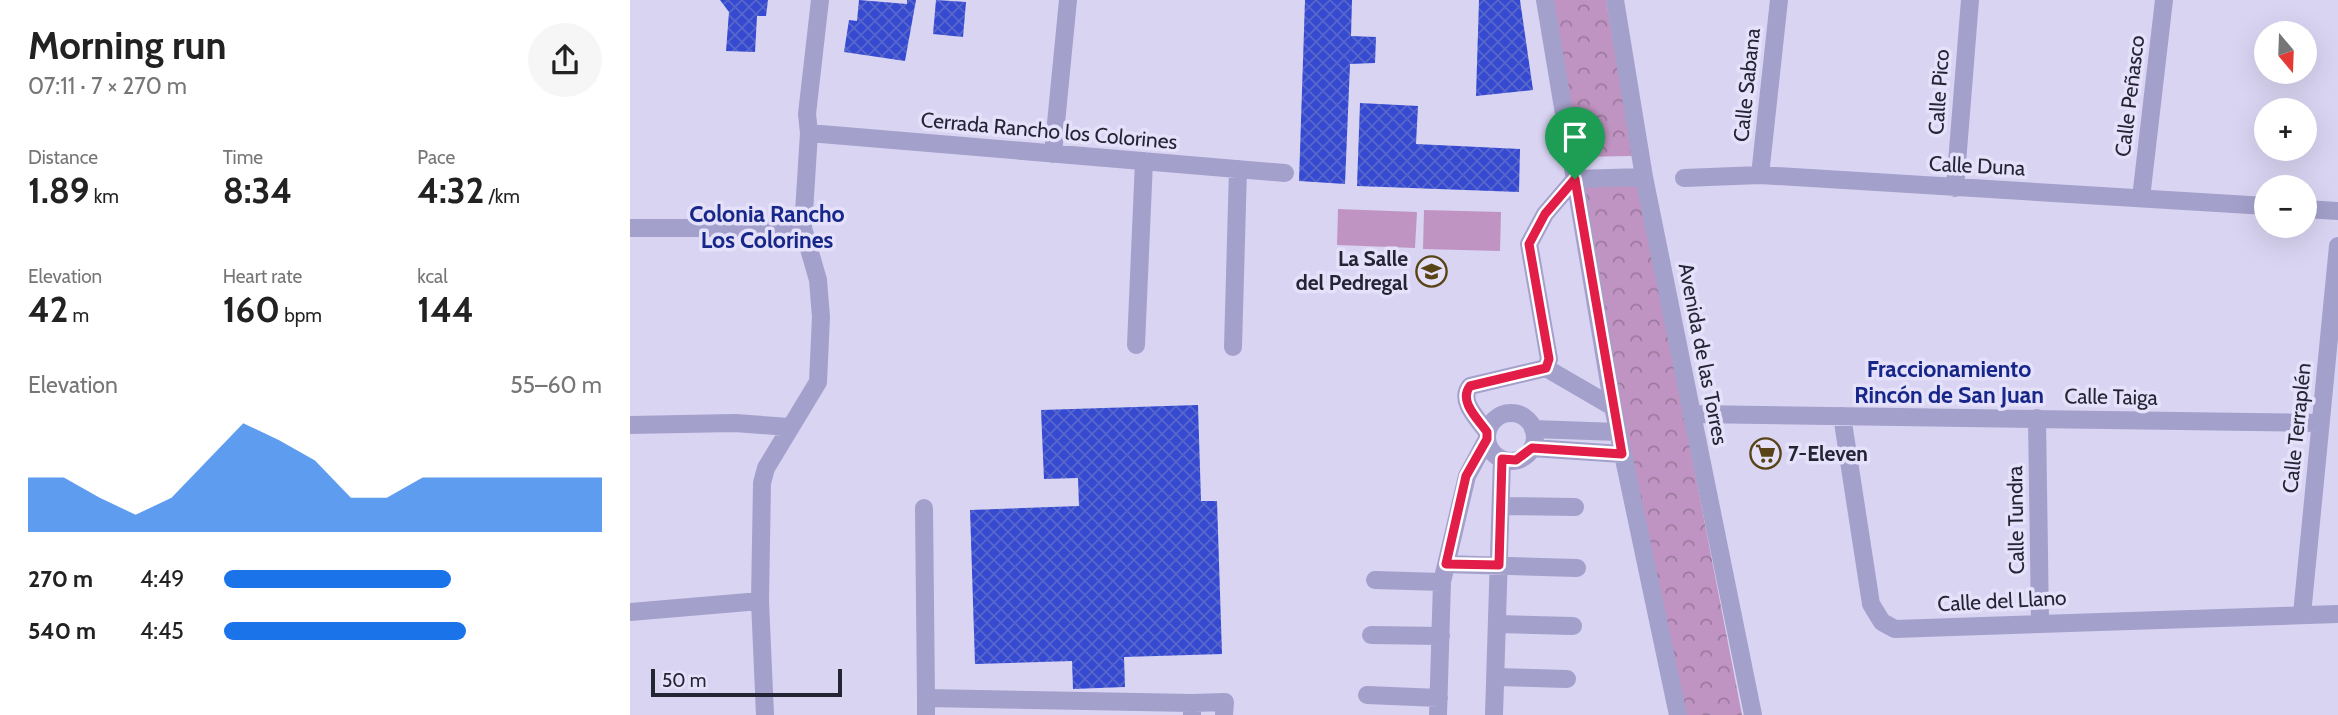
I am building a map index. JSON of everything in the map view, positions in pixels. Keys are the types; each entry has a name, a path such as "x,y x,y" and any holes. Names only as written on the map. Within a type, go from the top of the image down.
{"street":[{"path":"765,715 760,601 762,483 766,467 789,427 812,395 819,365 818,280 803,228 809,133 807,114 820,0"},
{"path":"1053,154 1068,0"},
{"path":"1545,0 1613,407 1678,715"},
{"name":"Avenida de las Torres","path":"1615,0 1644,177 1753,715"},
{"name":"Calle Sabana","path":"1760,175 1779,0"},
{"name":"Calle Pico","path":"1955,188 1969,0"},
{"name":"Calle Peñasco","path":"2141,198 2164,0"},
{"name":"Cerrada Rancho los Colorines","path":"809,133 1285,173"},
{"path":"1136,345 1144,161"},
{"path":"1233,347 1238,169"},
{"name":"Calle Duna","path":"1684,178 1760,175 2254,205"},
{"path":"1546,368 1549,359 1529,244 1545,214 1575,179 1644,177"},
{"path":"2317,210 2338,211"},
{"path":"630,228 803,228"},
{"name":"Calle Terraplén","path":"2302,614 2338,246"},
{"path":"1613,407 1546,368 1470,386 1465,393 1465,400 1487,436 1492,452 1502,459 1516,460 1532,448 1622,454"},
{"path":"1367,695 1438,706 1444,573 1466,476 1494,420 1512,413 1525,418 1533,429 1532,448"},
{"name":"Calle Taiga","path":"1691,414 2320,423"},
{"name":"Calle del Llano","path":"1842,416 1871,604 1882,622 1895,629 2338,614"},
{"name":"Calle Tundra","path":"2037,418 2040,622"},
{"path":"630,425 735,423 789,427"},
{"path":"1533,429 1618,432"},
{"path":"1494,715 1502,459"},
{"path":"1501,506 1575,507"},
{"path":"924,508 926,706 1192,709 1225,702 1224,715"},
{"path":"1375,580 1499,565 1577,568"},
{"path":"630,612 760,601"},
{"path":"1497,624 1573,626"},
{"path":"1371,635 1441,636"},
{"path":"1495,677 1567,679"}],"green space":[{"path":"1550,0 1606,0 1633,156 1574,157"},
{"path":"1638,178 1742,715 1684,715 1634,483 1583,183"},
{"path":"1338,209 1417,212 1415,248 1337,245"},
{"path":"1424,210 1501,212 1500,251 1423,249"}],"building":[{"path":"720,0 768,0 766,16 757,16 755,52 726,51 729,12"},
{"path":"859,0 907,4 907,0 916,0 905,61 844,52 849,20 857,21"},
{"path":"936,0 966,2 963,37 933,34"},
{"path":"1305,0 1352,0 1351,36 1376,37 1375,63 1350,64 1345,184 1299,181"},
{"path":"1479,0 1520,0 1533,90 1476,96"},
{"path":"1360,103 1418,106 1416,144 1520,149 1519,192 1357,186"},
{"path":"1198,405 1201,501 1217,501 1222,654 1124,657 1125,687 1073,689 1072,661 975,664 970,510 1079,506 1078,478 1044,479 1041,410"}],"place":[{"name":"La Salle del Pedregal","path":"1431,271"},
{"name":"7-Eleven","path":"1765,454"}],"district":[{"name":"Colonia Rancho Los Colorines","path":"767,227"},
{"name":"Fraccionamiento Rincón de San Juan","path":"1949,382"}],"route":[{"path":"1575,179 1622,454 1532,448 1522,458 1509,461 1502,459 1499,565 1446,564 1466,476 1487,439 1487,432 1465,400 1465,393 1470,386 1535,373 1546,368 1549,359 1529,244 1545,214 1575,179"}]}
